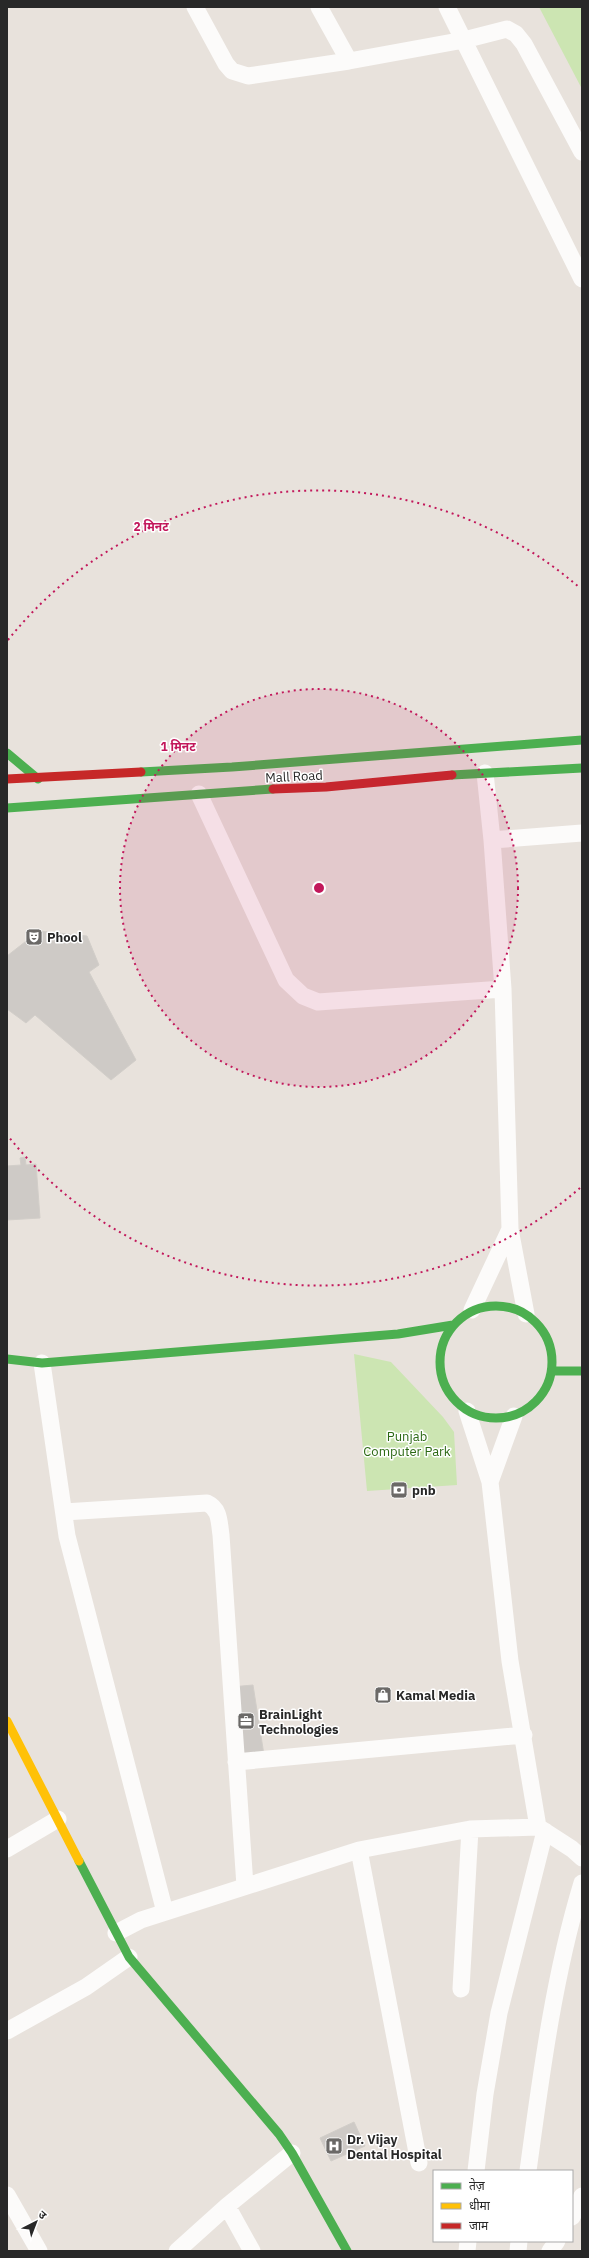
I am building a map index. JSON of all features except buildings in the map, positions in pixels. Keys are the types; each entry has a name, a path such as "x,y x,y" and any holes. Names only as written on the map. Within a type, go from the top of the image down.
{"street":[{"path":"195,7 226,64 232,71 248,76 350,62 464,40 507,29 516,34 524,44 582,152"},
{"path":"319,7 350,62"},
{"path":"447,7 582,279"},
{"name":"Mall Road","path":"7,779 232,767 582,740"},
{"path":"7,753 38,778"},
{"name":"Mall Road","path":"7,808 199,794 326,787 434,776 582,768"},
{"path":"485,773 492,840 503,989 510,1229 526,1314"},
{"path":"199,794 286,980 302,996 318,1002 503,989"},
{"path":"492,840 582,833"},
{"path":"472,1310 510,1229"},
{"path":"491,1305 508,1307 526,1314 544,1332 551,1350 552,1371 546,1389 531,1406 514,1416 496,1418 477,1415 467,1411 452,1398 441,1377 436,1351 453,1325 472,1310 491,1305"},
{"path":"7,1358 42,1363 398,1334 453,1325"},
{"path":"398,1334 412,1340"},
{"path":"42,1363 67,1536 165,1912"},
{"path":"552,1371 582,1371"},
{"path":"467,1411 490,1482 510,1661 541,1829 499,2013 485,2094 476,2170"},
{"path":"490,1482 514,1416"},
{"path":"64,1512 207,1503 213,1506 217,1512 221,1535 245,1886"},
{"path":"7,1721 129,1957 279,2134 292,2152 347,2251"},
{"path":"236,1762 524,1735"},
{"path":"7,1849 58,1819"},
{"path":"116,1933 141,1920 358,1850 470,1829 541,1829 582,1858"},
{"path":"461,1990 470,1829"},
{"path":"358,1850 419,2163"},
{"path":"528,2170 538,2094 569,1925 582,1883"},
{"path":"7,2032 86,1987 129,1957"},
{"path":"178,2251 227,2206 292,2152"},
{"path":"9,2201 40,2251"},
{"path":"227,2206 252,2251"},
{"path":"550,2251 556,2242"}],"green space":[{"path":"539,7 582,7 582,89"},
{"name":"Punjab Computer Park","path":"354,1354 391,1362 443,1417 454,1432 457,1485 367,1491"}],"traffic: fast":[{"path":"141,772 232,767 582,740"},
{"path":"7,753 38,779"},
{"path":"452,775 582,768"},
{"path":"7,808 273,789"},
{"path":"496,1306 517,1310 536,1322 548,1341 552,1362 548,1383 536,1402 517,1414 496,1418 475,1414 456,1402 444,1383 440,1362 444,1341 456,1322 475,1310 496,1306"},
{"path":"7,1359 42,1363 398,1334 453,1325"},
{"path":"552,1371 582,1371"},
{"path":"79,1861 129,1957 279,2134 292,2153 347,2251"}],"traffic: slow":[{"path":"7,1721 79,1861"}],"traffic: jam":[{"path":"7,779 141,772"},
{"path":"273,789 326,787 452,775"}],"place":[{"name":"Phool","path":"34,937"},
{"name":"pnb","path":"399,1490"},
{"name":"Kamal Media","path":"383,1695"},
{"name":"BrainLight Technologies","path":"246,1721"},
{"name":"Dr. Vijay Dental Hospital","path":"334,2146"}]}
